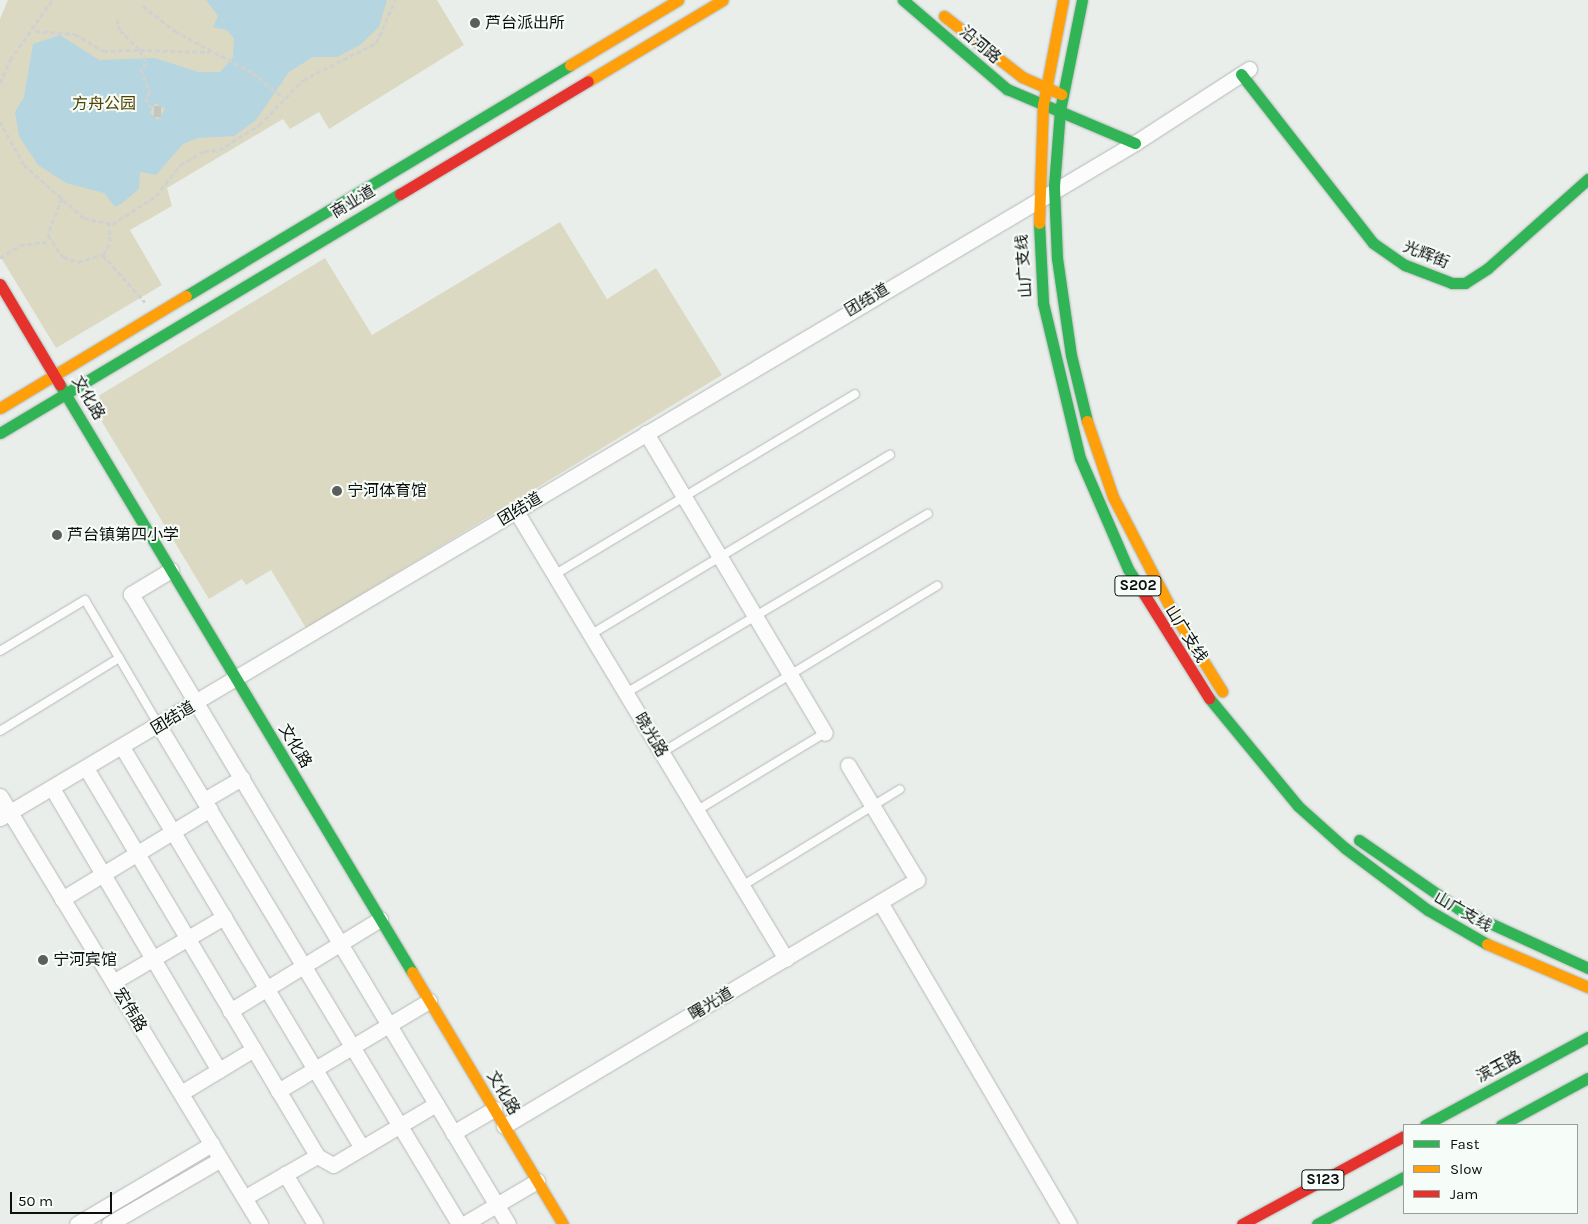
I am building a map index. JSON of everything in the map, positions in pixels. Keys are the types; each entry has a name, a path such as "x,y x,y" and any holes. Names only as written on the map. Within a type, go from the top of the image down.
{"main road":[{"name":"商业道","path":"0,408 678,0"},
{"name":"商业道","path":"0,433 723,0"},
{"name":"沿河路","path":"903,0 1007,89 1043,105"},
{"name":"山广支线","path":"1063,0 1043,105 1038,197 1043,303 1080,458 1128,568 1220,716 1298,806 1391,886 1494,948 1583,985 1588,993"},
{"name":"山广支线","path":"1082,0 1062,95 1054,187 1057,258 1071,355 1088,424 1113,497 1201,659 1248,726 1291,776"},
{"name":"沿河路","path":"931,6 987,52 1045,88 1062,95 1140,139"},
{"name":"光辉街","path":"1245,71 1334,184 1382,240 1397,252 1452,273 1474,269 1588,169"},
{"name":"光辉街","path":"1245,71 1373,243 1405,266 1452,283 1465,283 1488,268 1588,179"},
{"path":"1043,105 1140,139"},
{"name":"文化路","path":"0,284 563,1224"},
{"name":"山广支线","path":"1352,834 1459,909 1588,968"},
{"path":"1560,1052 1588,1022"},
{"name":"滨玉路","path":"1427,1124 1588,1037"},
{"path":"1502,1124 1588,1078"},
{"name":"S123","path":"1242,1224 1403,1137"},
{"name":"S123","path":"1317,1224 1403,1178"}],"street":[{"name":"团结道","path":"5,815 160,726 1054,187 1140,139 1245,71"},
{"path":"646,433 825,733"},
{"name":"晓光路","path":"516,511 786,959"},
{"path":"171,570 131,594 508,1224"},
{"path":"160,726 459,1224"},
{"path":"122,747 362,1148"},
{"path":"848,764 872,806"},
{"path":"86,768 316,1156 333,1165 436,1104"},
{"path":"62,899 173,832 242,778"},
{"path":"52,788 219,1070"},
{"name":"宏伟路","path":"0,796 5,815 62,899 260,1224"},
{"name":"曙光道","path":"504,1126 916,880 872,806"},
{"path":"880,902 1069,1224"},
{"path":"113,982 224,917"},
{"path":"230,1011 380,919"},
{"path":"278,1091 428,1001"},
{"path":"181,1093 254,1049"},
{"path":"453,1133 494,1109"},
{"path":"77,1224 212,1144"},
{"path":"244,1198 316,1156"},
{"path":"109,1224 221,1159"},
{"path":"285,1174 315,1224"},
{"path":"464,1224 537,1181"}],"lane":[{"path":"554,575 855,394"},
{"path":"590,635 890,455"},
{"path":"626,693 928,514"},
{"path":"662,753 937,586"},
{"path":"0,651 85,600 160,726"},
{"path":"0,731 120,658"},
{"path":"696,811 825,733"},
{"path":"742,886 900,789"}],"path":[{"path":"0,83 16,52 35,31 52,0"},
{"path":"0,121 15,154 84,218 108,224 151,200 180,164 204,151 219,150 259,125 283,97 320,69 376,44 395,0"},
{"path":"143,6 211,52 224,58 283,97"},
{"path":"117,19 120,30 140,50 141,56 147,64 141,69 150,93 145,98 152,108"},
{"path":"35,31 75,34 103,51 211,52"},
{"path":"50,242 52,216 62,198"},
{"path":"0,258 20,245 50,242 70,261 87,262 103,256 110,242 108,224"},
{"path":"103,256 155,315"}],"green space":[{"name":"方舟公园","path":"8,0 437,0 464,45 329,129 319,112 290,129 283,119 167,188 172,206 130,230 162,285 56,348 0,256 0,19"},
{"name":"宁河体育馆","path":"560,222 607,299 656,268 722,375 306,628 271,570 246,585 242,579 209,599 96,412 100,395 325,258 372,335"}],"water":[{"path":"206,0 387,0 379,27 360,45 337,57 313,57 289,72 256,120 234,136 198,138 183,144 156,175 140,172 139,189 115,207 104,193 66,183 38,165 19,136 15,112 24,97 33,44 60,35 99,60 155,58 198,72 220,72 233,57 234,39 227,30 213,27 218,16","holes":["155,103 165,109 158,120 150,113"]}],"building":[{"path":"154,106 161,106 161,117 154,117"}],"traffic: fast":[{"path":"903,0 1007,89 1135,143"},
{"path":"1082,0 1060,110 1054,187 1057,258 1071,355 1087,421"},
{"path":"186,296 570,65"},
{"path":"1241,74 1373,243 1405,265 1452,283 1465,283 1488,268 1588,179"},
{"path":"0,433 400,194"},
{"path":"1039,223 1043,303 1080,458 1128,569 1144,594"},
{"path":"60,385 412,972"},
{"path":"1209,698 1298,806 1345,848 1428,910 1487,944"},
{"path":"1359,840 1459,909 1588,968"},
{"path":"1427,1124 1588,1037"},
{"path":"1503,1124 1588,1078"},
{"path":"1317,1224 1403,1178"}],"traffic: slow":[{"path":"570,65 678,0"},
{"path":"588,81 723,0"},
{"path":"1039,223 1043,105 1063,0"},
{"path":"944,16 1022,77 1061,94"},
{"path":"0,408 186,296"},
{"path":"1087,421 1113,497 1171,609 1222,691"},
{"path":"1487,944 1588,987"},
{"path":"412,972 563,1224"}],"traffic: jam":[{"path":"400,194 588,81"},
{"path":"0,284 60,385"},
{"path":"1144,594 1209,698"},
{"path":"1242,1224 1403,1137"}],"place":[{"name":"芦台派出所","path":"475,23"},
{"name":"宁河体育馆","path":"337,491"},
{"name":"芦台镇第四小学","path":"57,535"},
{"name":"宁河宾馆","path":"43,960"}]}
